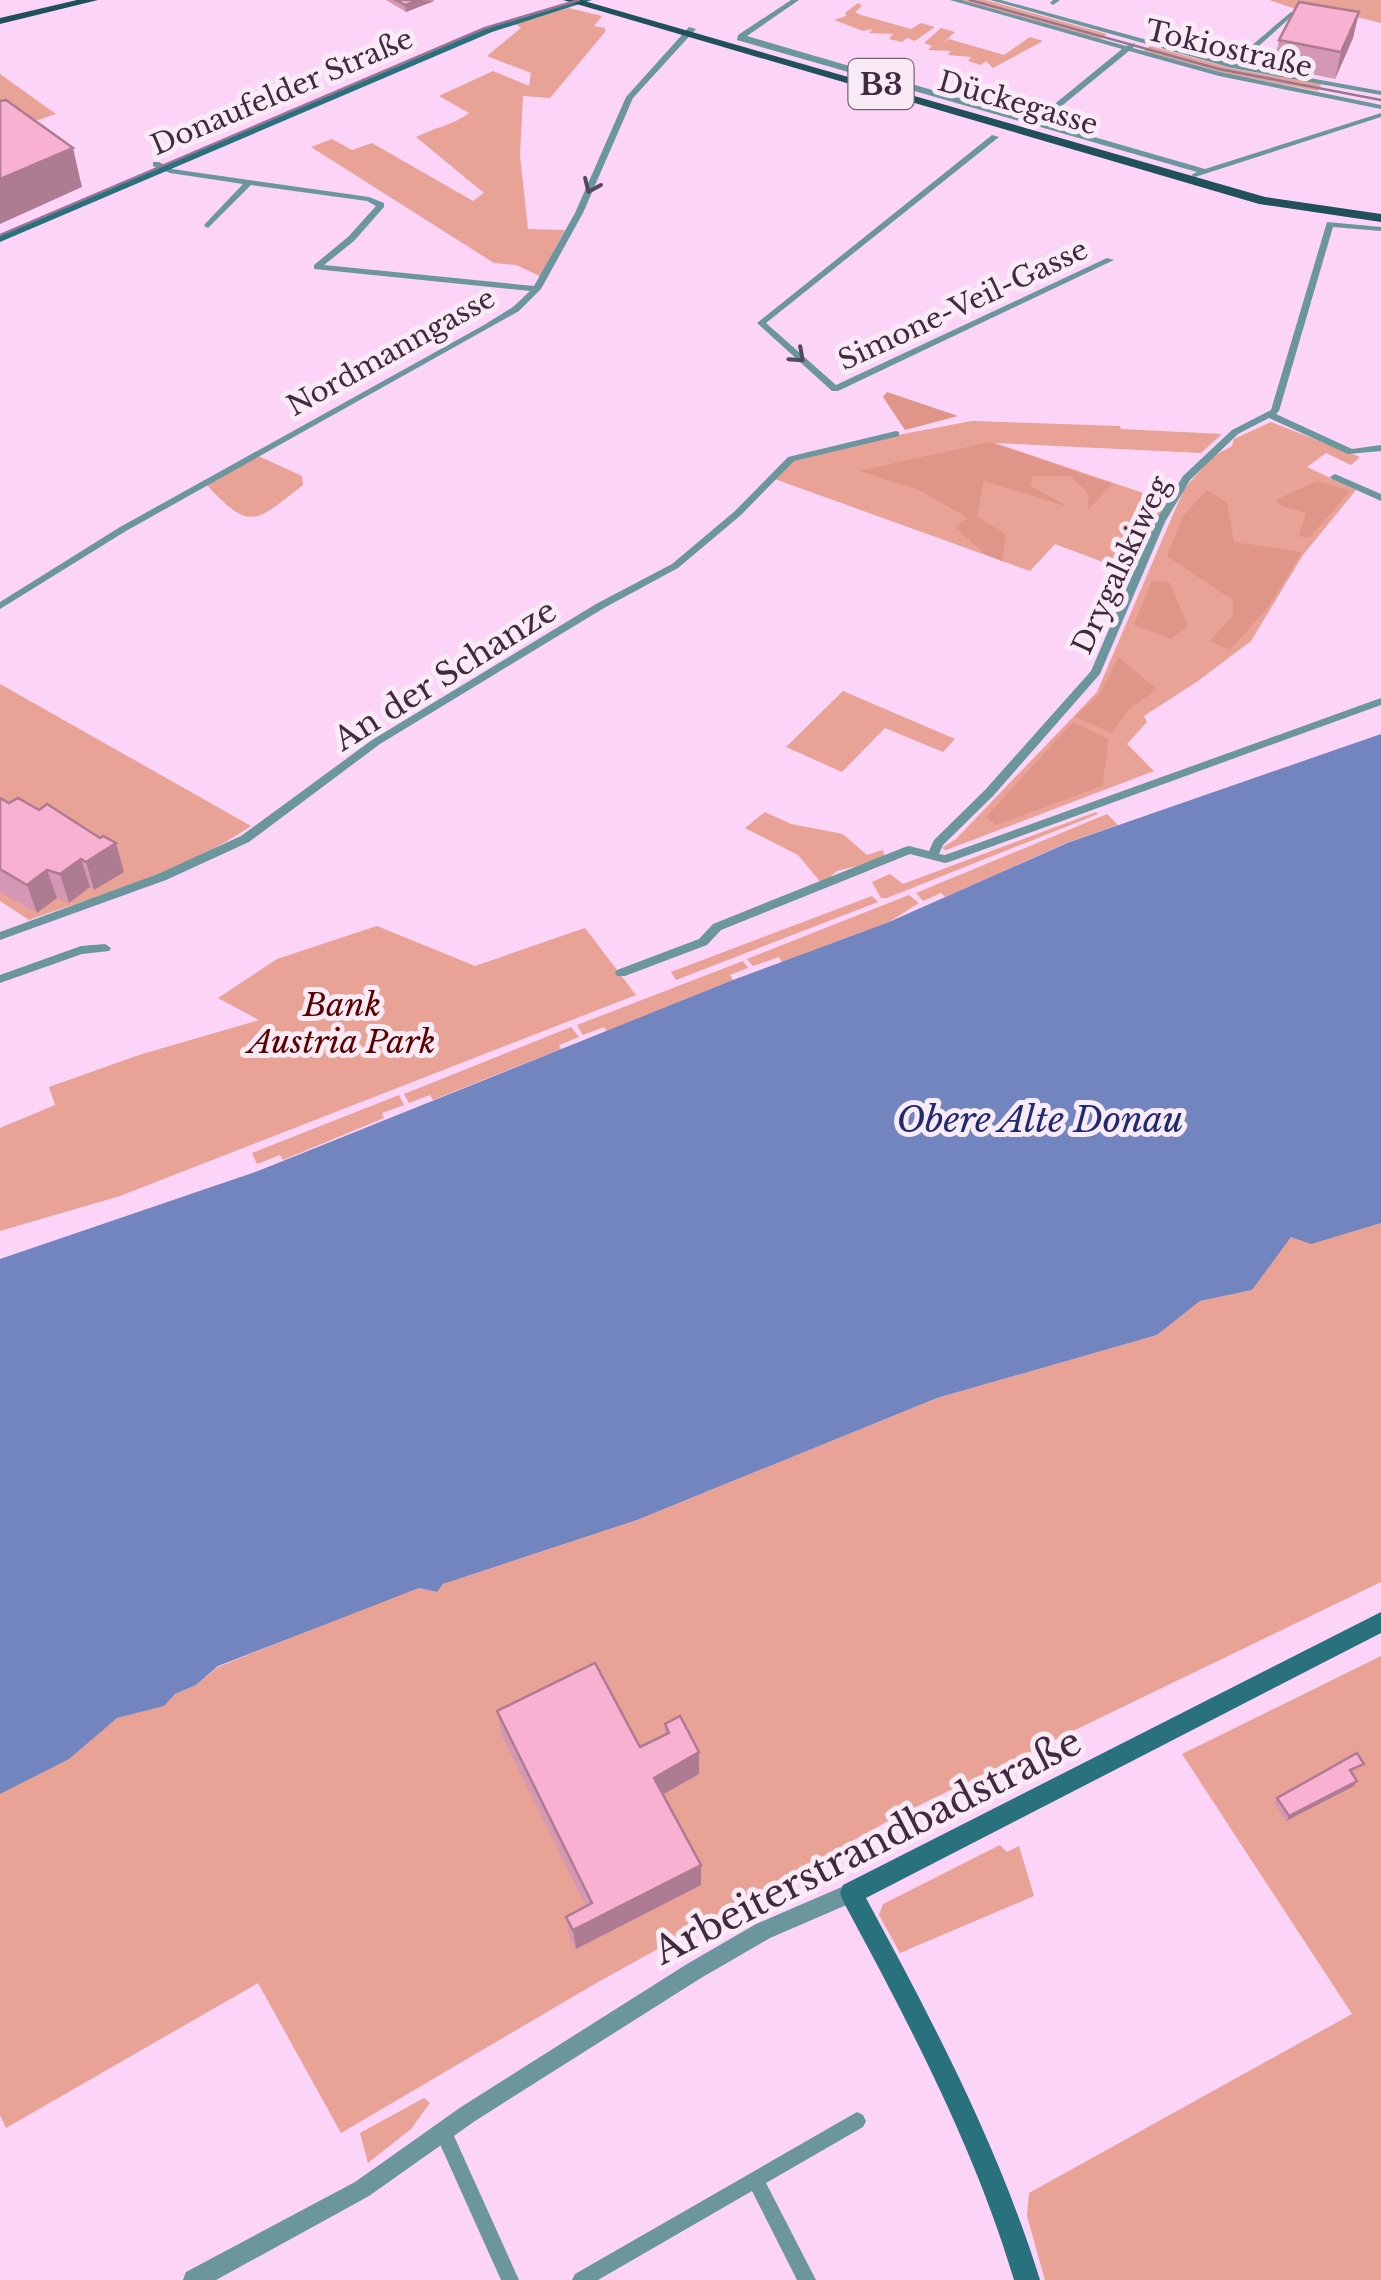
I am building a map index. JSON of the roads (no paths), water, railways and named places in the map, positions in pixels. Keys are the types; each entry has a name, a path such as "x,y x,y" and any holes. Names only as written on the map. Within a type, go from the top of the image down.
{"main road":[{"path":"0,19 76,0"},
{"path":"51,5 92,0"},
{"name":"Dückegasse","path":"578,0 735,41 1336,217"},
{"name":"Donaufelder Straße","path":"0,239 464,32 578,0"},
{"name":"Donaufelder Straße","path":"0,231 159,166"},
{"name":"B3","path":"1336,217 1381,217"},
{"name":"Arbeiterstrandbadstraße","path":"851,1893 1381,1622"},
{"path":"851,1893 948,2075 1010,2217 1027,2280"}],"street":[{"path":"735,41 796,0"},
{"name":"Tokiostraße","path":"953,0 1219,74 1381,107"},
{"name":"Tokiostraße","path":"993,0 1049,6 1122,36 1232,66 1381,94"},
{"path":"1232,66 1291,14"},
{"name":"Nordmanngasse","path":"0,606 122,529 502,318 537,289 579,213 630,97 689,31"},
{"path":"1114,46 1122,36"},
{"path":"1030,127 1138,40"},
{"path":"1195,175 1381,115"},
{"name":"Simone-Veil-Gasse","path":"994,137 761,323 835,389 1110,260"},
{"path":"159,166 381,204 379,211 317,267 537,289"},
{"path":"208,226 248,184"},
{"path":"1381,229 1336,217 1312,278 1284,389 1272,416 1351,452 1381,448"},
{"name":"Drygalskiweg","path":"932,856 938,844 989,794 1096,672 1160,522 1186,478 1234,432 1272,416"},
{"name":"An der Schanze","path":"0,936 162,877 245,838 376,742 600,606 675,566 738,513 790,459 896,434"},
{"path":"1335,478 1381,498"},
{"path":"621,973 702,942 718,927 909,850 945,859 1381,701"},
{"path":"0,979 80,950 105,948"},
{"name":"Arbeiterstrandbadstraße","path":"194,2280 362,2189 443,2131 750,1938 851,1893"},
{"path":"580,2280 857,2121"},
{"path":"443,2131 510,2280"},
{"path":"754,2179 807,2280"}],"water":[{"name":"Obere Alte Donau","path":"1381,734 1381,1223 1311,1244 1291,1237 1252,1290 1200,1301 1157,1335 937,1398 637,1520 443,1584 437,1592 419,1588 218,1666 196,1685 175,1694 164,1706 117,1718 69,1759 0,1794 0,1259 258,1171 733,980 889,922 1067,843"}],"tram line":[{"path":"0,235 485,28 579,0"},
{"path":"970,0 1219,69 1381,100"}],"park label":[{"name":"Bank Austria Park","path":"342,1024"}]}
